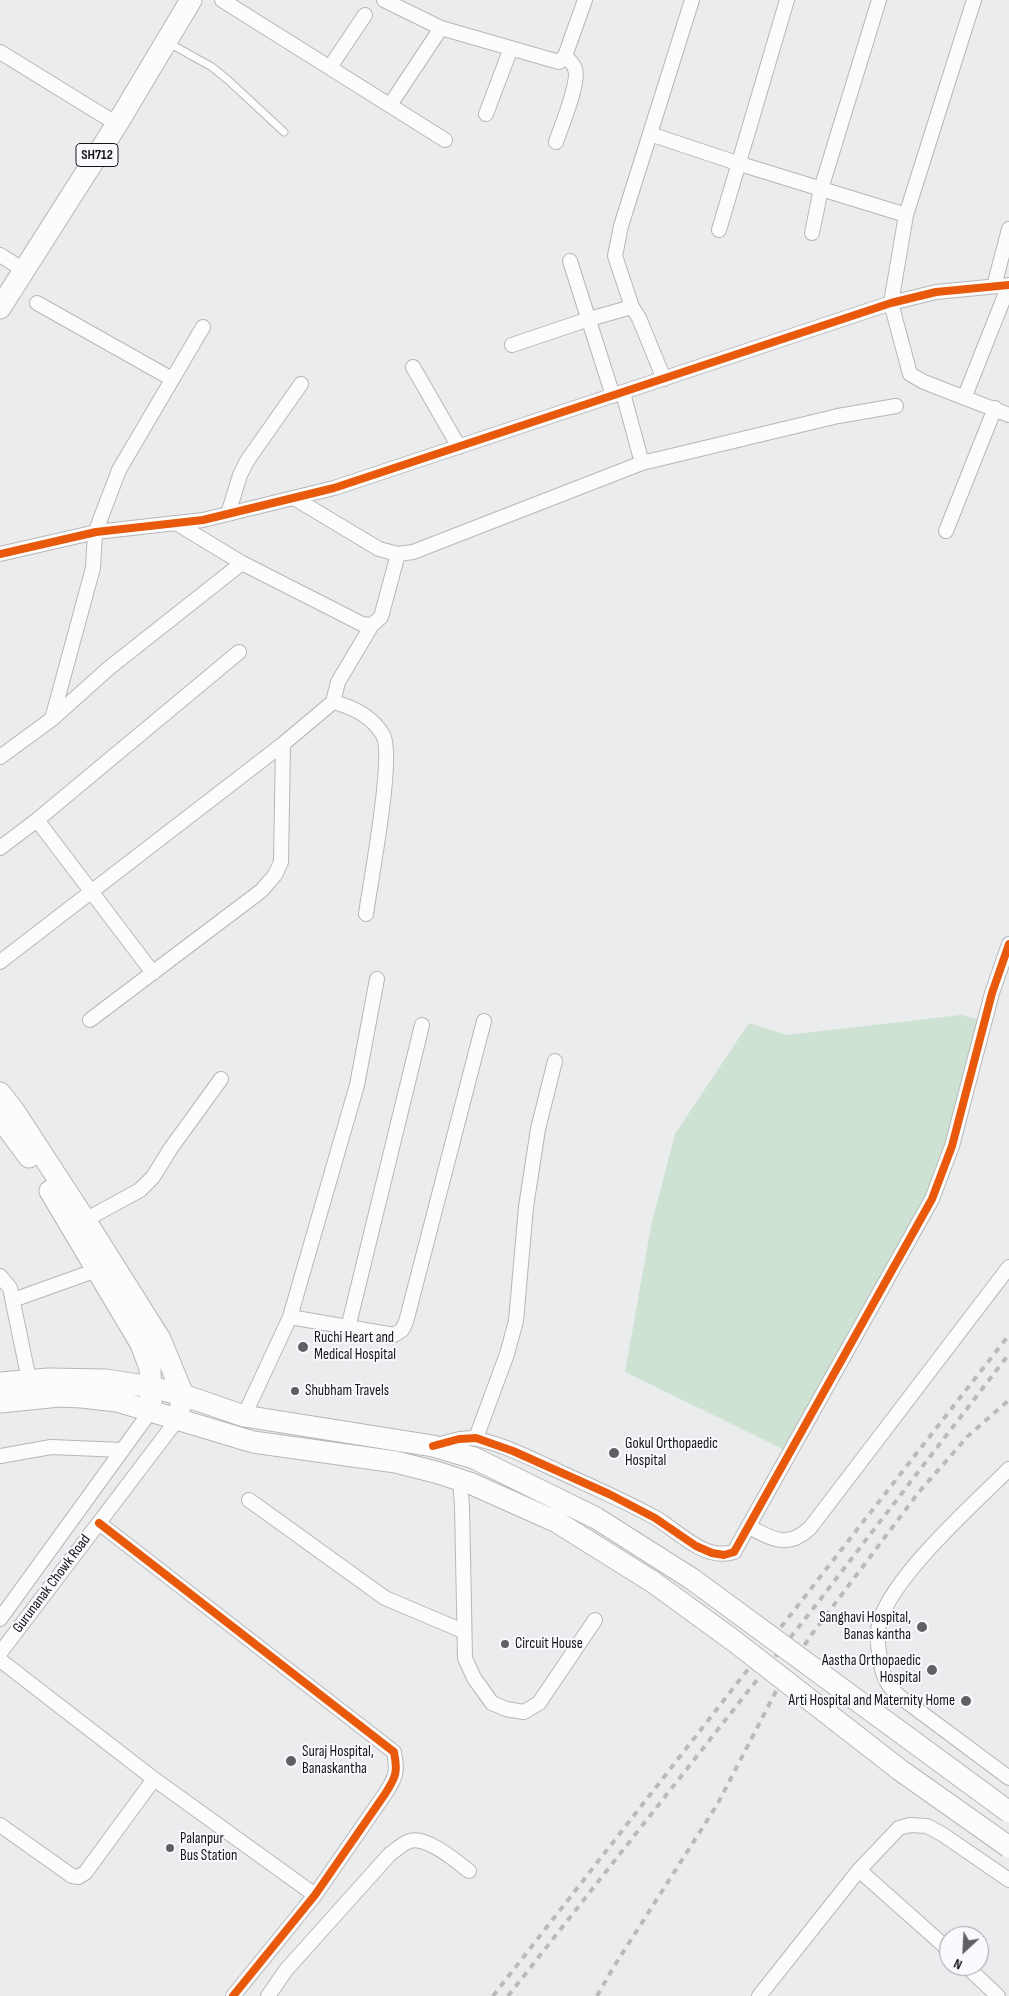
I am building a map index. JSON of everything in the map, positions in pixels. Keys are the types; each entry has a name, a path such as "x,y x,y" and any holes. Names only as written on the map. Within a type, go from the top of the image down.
{"main road":[{"name":"SH712","path":"0,308 117,124 191,0"},
{"path":"0,1093 14,1111 85,1220 160,1340 183,1395 177,1420"},
{"path":"0,1118 34,1165 146,1354 150,1368 150,1412"},
{"path":"0,1383 72,1378 106,1380 151,1387 183,1395 244,1416 433,1446 475,1448 596,1518 668,1563 1009,1812"},
{"path":"0,1402 59,1396 116,1401 253,1442 396,1462 439,1473 466,1482 557,1522 653,1582 734,1641 900,1770 1009,1846"}],"street":[{"path":"222,0 445,140"},
{"path":"384,0 441,28 556,62 561,61 565,56 585,0"},
{"path":"664,379 639,318 632,307 615,256 621,226 692,0"},
{"path":"718,230 787,0"},
{"path":"812,233 821,189 879,0"},
{"path":"974,0 906,215 891,303 910,374 924,382 1009,414"},
{"path":"330,67 366,15"},
{"path":"390,105 441,28"},
{"path":"486,114 511,48"},
{"path":"0,52 117,124"},
{"path":"556,142 575,85 576,74 574,65 565,56"},
{"path":"650,134 906,215"},
{"path":"994,286 1009,229"},
{"path":"0,255 25,271"},
{"path":"570,261 589,319 642,463"},
{"path":"0,554 96,532 203,520 334,488 891,303 936,292 1009,285 965,396"},
{"path":"37,303 172,379"},
{"path":"512,344 632,307"},
{"path":"52,719 93,568 96,532 124,460 203,327"},
{"path":"413,367 460,447"},
{"path":"228,514 240,475 247,462 301,384"},
{"path":"294,498 379,549 398,554 413,552 642,463 820,420 896,406"},
{"path":"946,531 995,408"},
{"path":"176,523 242,563 362,624 372,625"},
{"path":"0,962 282,744 333,702 338,682 372,625 381,617 398,554"},
{"path":"0,757 52,719 109,668 242,563"},
{"path":"0,848 37,820 239,652"},
{"path":"333,702 346,705 366,715 384,736 386,775 366,914"},
{"path":"90,1020 261,891 275,875 281,862 282,744"},
{"path":"37,820 153,973"},
{"path":"555,1061 538,1129 526,1207 516,1321 507,1354 475,1448 513,1451 609,1494 655,1518 696,1546 712,1553 724,1555 734,1552 749,1527 932,1199 952,1146 992,994 1009,944"},
{"path":"244,1416 290,1317 357,1085 377,979"},
{"path":"290,1317 394,1335 402,1330 406,1322 484,1021"},
{"path":"348,1328 422,1025"},
{"path":"85,1220 140,1190 153,1177 171,1148 221,1079"},
{"path":"749,1527 776,1540 788,1541 800,1537 810,1528 1009,1267"},
{"path":"13,1300 97,1270"},
{"path":"0,1276 10,1288 29,1380"},
{"path":"0,1619 150,1412"},
{"name":"Gurunanak Chowk Road","path":"0,1653 177,1420"},
{"path":"0,1456 51,1447 122,1450"},
{"path":"1009,1469 921,1556 886,1606 878,1629 879,1656 887,1683 899,1696 1009,1778"},
{"path":"466,1482 462,1506 465,1658 478,1684 492,1703 506,1709 524,1712 539,1703 595,1620"},
{"path":"250,1500 385,1598 464,1631"},
{"path":"99,1523 394,1752 397,1767 394,1779 315,1895 233,1996"},
{"path":"0,1660 154,1779 315,1895"},
{"path":"0,1825 72,1876 78,1877 85,1873 154,1779"},
{"path":"759,1996 859,1870 899,1828 910,1825 927,1826 942,1834 1009,1880"},
{"path":"268,1996 286,1970 390,1854 408,1841 417,1839 431,1844 470,1871"},
{"path":"859,1870 939,1941"},
{"path":"975,1976 990,1993"}],"lane":[{"path":"167,42 212,68 228,80 284,132"}],"green space":[{"path":"961,1015 980,1020 936,1181 787,1451 625,1372 651,1226 675,1134 749,1023 787,1035"}],"railway":[{"path":"493,1996 1009,1335"},
{"path":"508,1996 812,1610 1009,1354"},
{"path":"597,1996 717,1805 785,1674 812,1634 919,1492 968,1436 1009,1400"}],"cycle path":[{"path":"0,554 96,532 203,520 334,488 891,303 936,292 1009,285"},
{"path":"433,1446 459,1439 476,1438 513,1451 609,1494 655,1518 696,1546 712,1553 724,1555 734,1552 932,1199 952,1146 992,993 1009,944"},
{"path":"99,1523 394,1752 395,1774 385,1794 315,1895 233,1996"}],"place":[{"name":"Ruchi Heart and Medical Hospital","path":"303,1347"},
{"name":"Shubham Travels","path":"295,1391"},
{"name":"Gokul Orthopaedic Hospital","path":"614,1453"},
{"name":"Sanghavi Hospital, Banas kantha","path":"922,1627"},
{"name":"Circuit House","path":"505,1644"},
{"name":"Aastha Orthopaedic Hospital","path":"932,1670"},
{"name":"Arti Hospital and Maternity Home","path":"966,1701"},
{"name":"Suraj Hospital, Banaskantha","path":"291,1761"},
{"name":"Palanpur Bus Station","path":"170,1848"}]}
